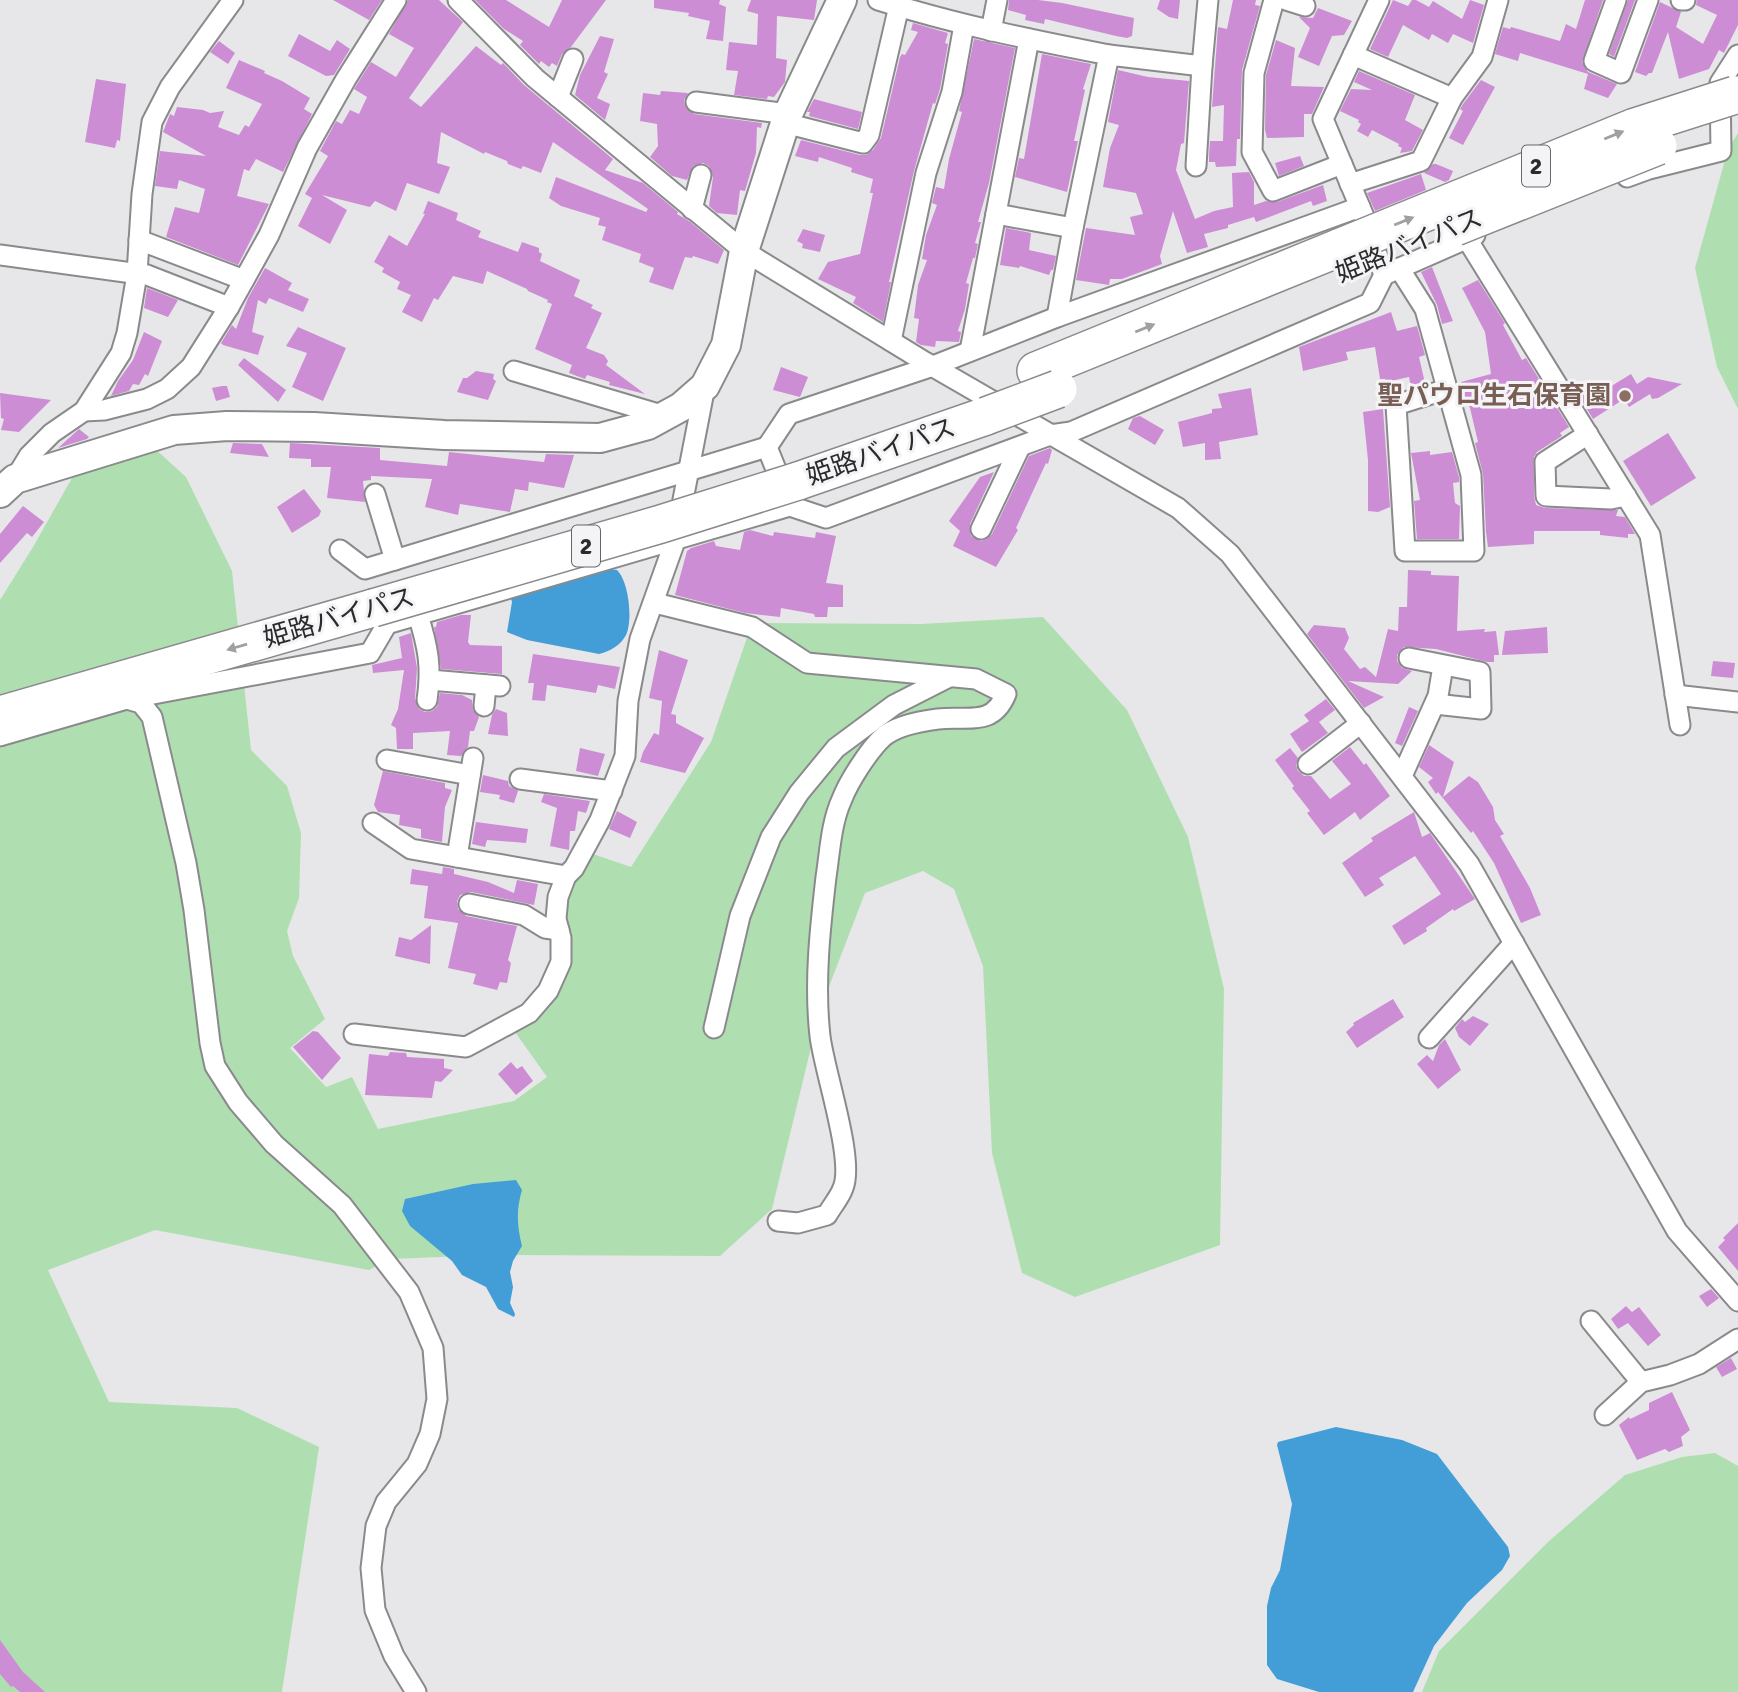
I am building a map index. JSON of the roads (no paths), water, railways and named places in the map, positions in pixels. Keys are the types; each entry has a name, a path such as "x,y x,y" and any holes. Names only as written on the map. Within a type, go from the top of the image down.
{"highway":[{"name":"姫路バイパス","path":"0,690 662,524 786,473 1368,265 1670,141 1737,103"},
{"name":"姫路バイパス","path":"0,715 369,596"}],"street":[{"path":"7,486 29,456 52,433 84,411 121,353 137,274 142,194 152,122 170,87 233,0"},
{"path":"84,411 104,410 147,399 167,389 191,367 244,280 307,148 346,79 396,0"},
{"path":"458,0 535,78 744,251 933,366 1178,508 1230,554 1469,864 1677,1231 1738,1301"},
{"path":"354,1034 466,1047 529,1013 548,991 561,962 556,919 558,897 566,876 574,868 600,820 625,756 628,701 640,639 675,541 705,386 726,345 744,251 786,119 842,0"},
{"path":"878,0 1029,39 1109,55 1202,66"},
{"path":"990,31 997,0"},
{"path":"1196,166 1208,0"},
{"path":"1274,0 1254,73 1252,152 1273,191 1342,164"},
{"path":"1360,208 1057,317 933,366 789,414 786,473 826,518 1050,435 1071,432 1370,303 1360,208 1324,119 1379,0"},
{"path":"1350,184 1421,161 1452,98 1482,57 1498,0"},
{"path":"1616,0 1594,61 1621,73 1648,0"},
{"path":"696,102 786,119 863,143 869,135 899,6"},
{"path":"891,341 926,173 952,92 964,24"},
{"path":"970,351 1029,39"},
{"path":"1057,317 1109,55"},
{"path":"1353,55 1452,98"},
{"path":"1368,265 1467,239 1649,169 1721,151 1720,83 1738,55"},
{"path":"558,97 573,59"},
{"path":"692,209 701,175"},
{"path":"996,214 1073,228"},
{"path":"1467,239 1650,535 1679,725"},
{"path":"139,240 244,280"},
{"path":"0,255 147,275 229,307"},
{"path":"1368,265 1425,309 1471,475 1474,551 1405,551 1396,405 1447,389"},
{"path":"514,371 665,416"},
{"path":"7,486 174,430 227,426 314,427 444,435 600,438 648,425 681,407 705,386"},
{"path":"1588,434 1545,462 1546,496 1611,499 1626,496"},
{"path":"981,530 1020,447"},
{"path":"340,550 365,569 690,469 786,473"},
{"path":"0,736 127,699 370,653 387,624 675,541 786,473"},
{"path":"375,494 395,560"},
{"path":"654,603 752,626 807,663 976,679 1006,694 1001,707 981,719 939,719 899,729 884,736 868,755 841,799 831,837 819,941 820,1034 844,1145 845,1186 827,1215 799,1223 778,1221"},
{"path":"418,615 429,652 430,680 427,700"},
{"path":"1409,658 1480,672 1481,709 1435,704"},
{"path":"1402,776 1435,704 1443,666"},
{"path":"714,1028 740,916 771,837 799,793 836,748 894,705 949,676"},
{"path":"430,680 493,685 484,706"},
{"path":"1675,695 1738,702"},
{"path":"127,699 141,703 152,718 188,875 215,1066 238,1102 274,1144 342,1205 409,1292 433,1348 437,1399 430,1434 417,1464 386,1502 376,1526 372,1568 375,1610 394,1656 416,1692"},
{"path":"1308,764 1361,723"},
{"path":"387,760 472,767 457,857"},
{"path":"528,787 612,791"},
{"path":"373,822 411,849 566,876"},
{"path":"469,904 524,915 545,928 559,930"},
{"path":"1429,1038 1514,943"},
{"path":"1591,1321 1641,1382"},
{"path":"1605,1415 1641,1382 1670,1376 1699,1364 1738,1339"}],"water":[{"path":"567,564 617,570 621,576 629,601 628,628 624,639 611,650 599,654 527,640 507,632 512,602 507,585"},
{"path":"516,1180 522,1190 518,1218 522,1246 510,1272 513,1287 510,1303 514,1317 498,1309 486,1287 462,1275 452,1261 410,1226 402,1211 405,1199 473,1184"},
{"path":"1336,1427 1402,1440 1437,1454 1508,1547 1510,1556 1502,1570 1467,1603 1434,1646 1413,1692 1319,1692 1277,1679 1267,1665 1267,1606 1271,1588 1280,1570 1292,1504 1277,1445 1278,1442"}],"place":[{"name":"聖パウロ生石保育園","path":"1625,396"}]}
